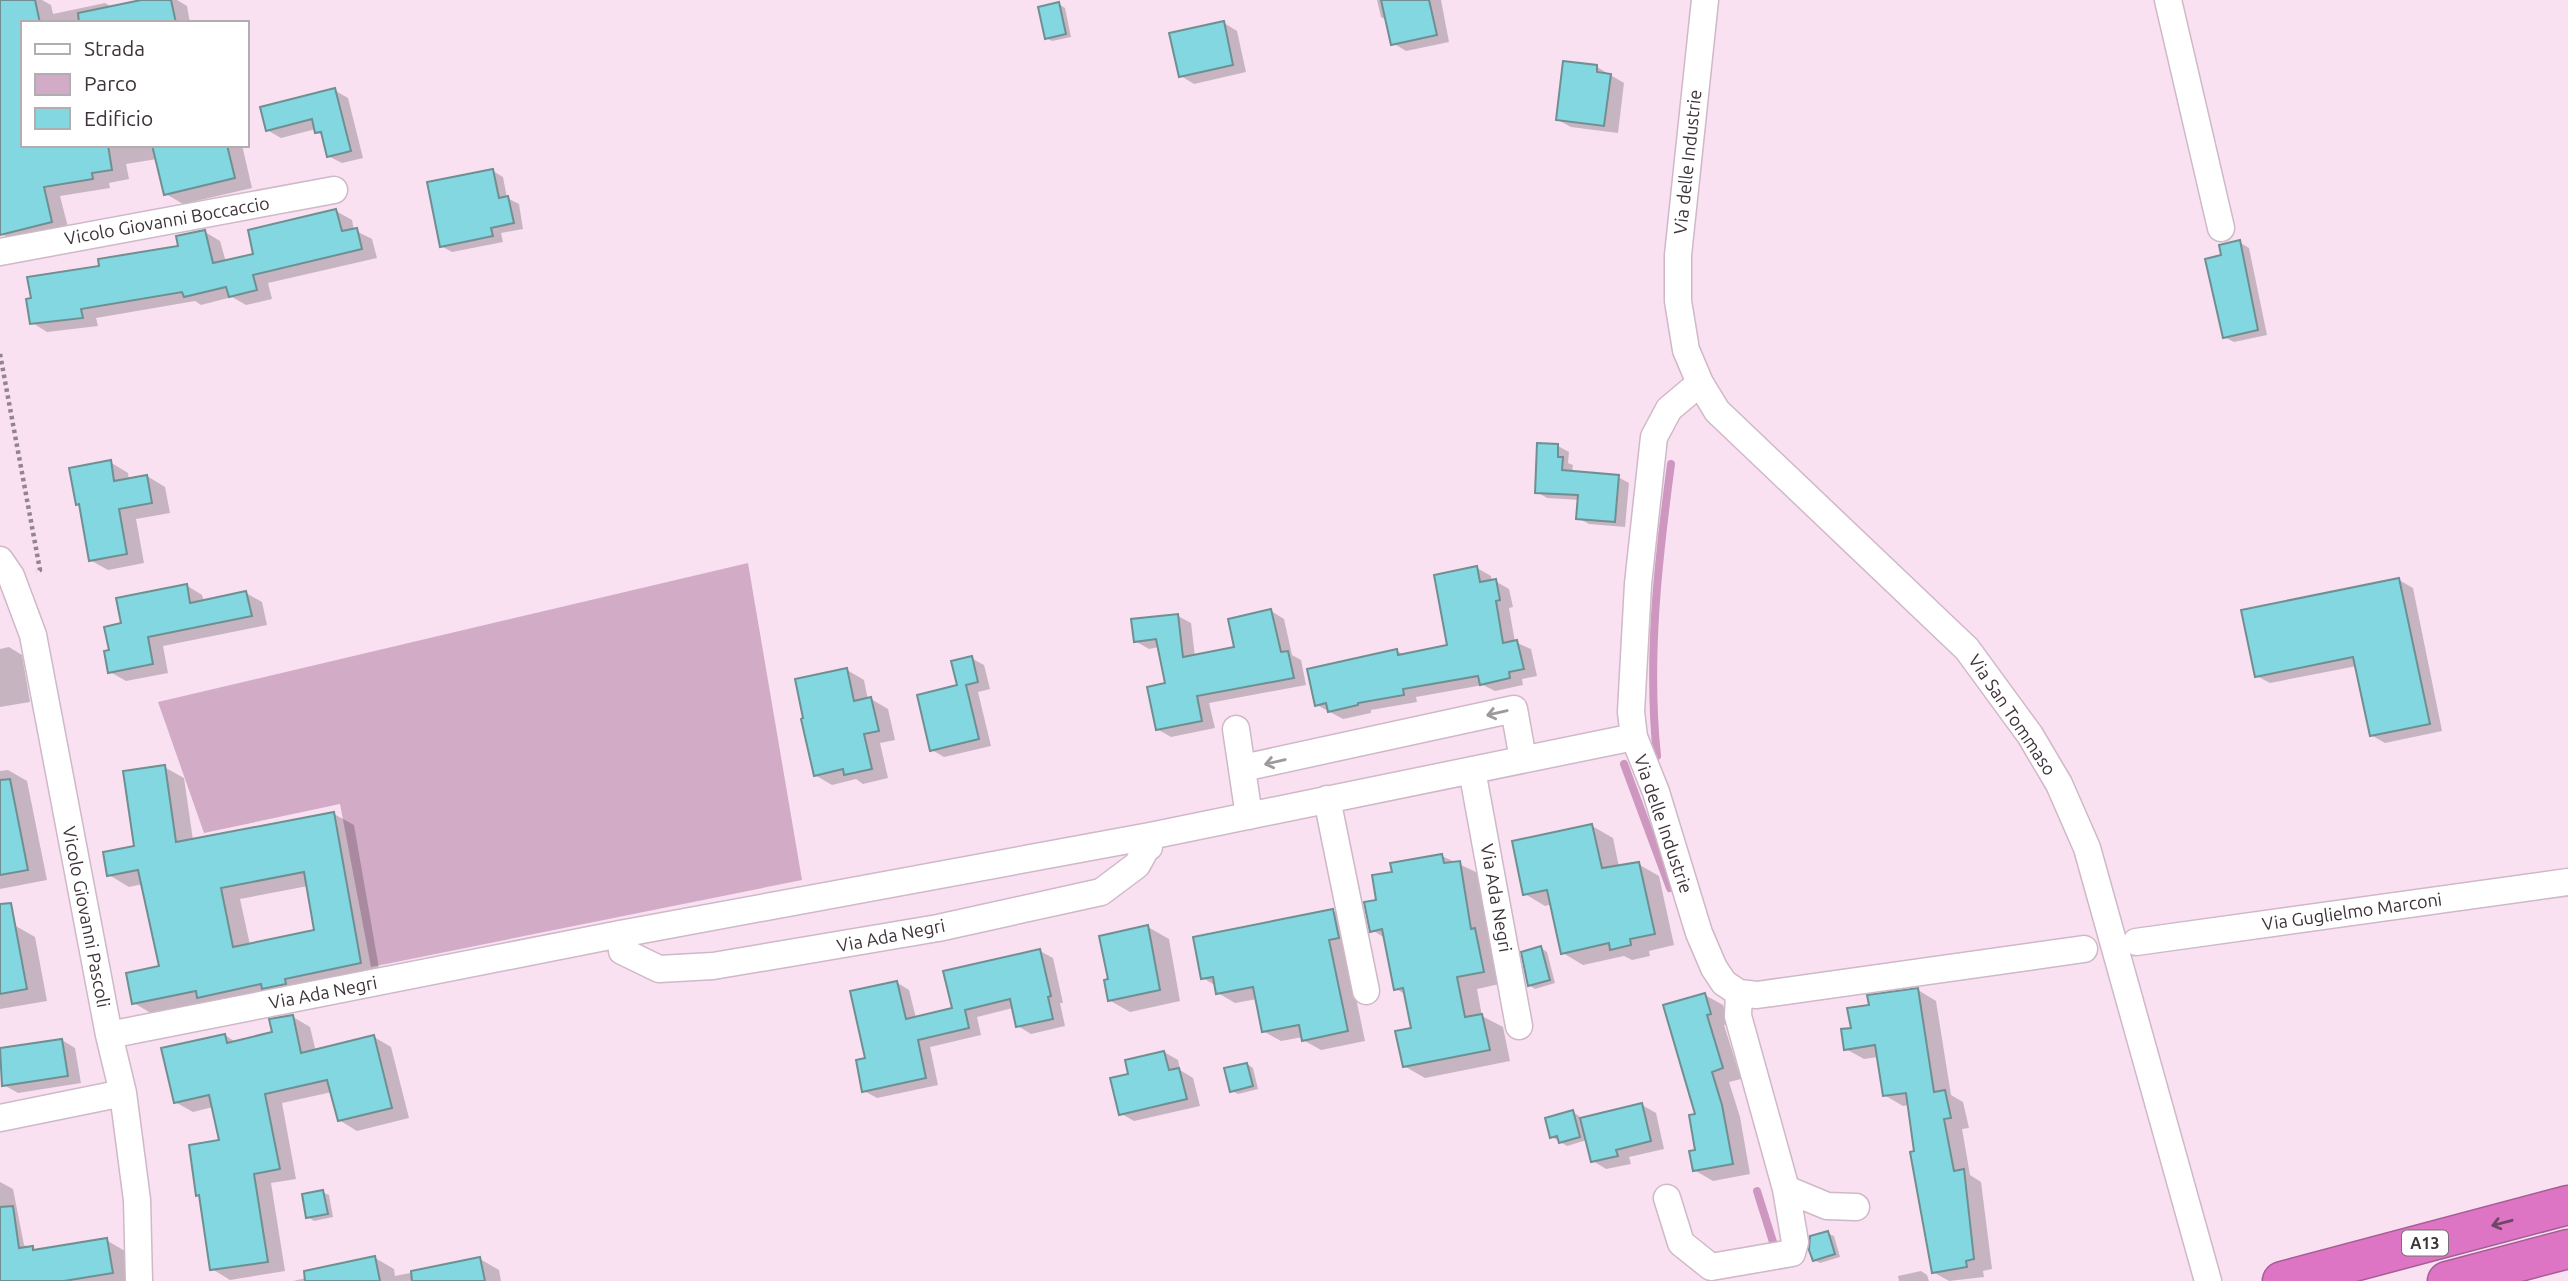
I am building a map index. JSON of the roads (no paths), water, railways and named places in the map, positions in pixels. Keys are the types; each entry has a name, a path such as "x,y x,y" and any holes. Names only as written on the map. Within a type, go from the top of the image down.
{"highway":[{"name":"A13","path":"2281,1281 2568,1205"},
{"name":"A13","path":"2447,1281 2568,1249"}],"street":[{"name":"Via delle Industrie","path":"1681,325 1678,255 1705,0"},
{"path":"2168,0 2221,228"},
{"name":"Vicolo Giovanni Boccaccio","path":"0,251 334,190"},
{"name":"Via San Tommaso","path":"1681,325 1686,350 1700,383 1717,411 1967,649 2030,735 2059,784 2087,848 2208,1281"},
{"name":"Via delle Industrie","path":"1700,383 1669,409 1654,437 1638,584 1630,712 1634,737 1656,792 1699,933 1714,968 1724,983 1739,993"},
{"name":"Vicolo Giovanni Pascoli","path":"0,560 15,585 33,635 109,1035 123,1093 136,1200 139,1281"},
{"path":"1242,768 1514,709 1523,759"},
{"path":"1236,729 1248,816"},
{"name":"Via Ada Negri","path":"109,1035 620,934 1150,836 1634,737"},
{"name":"Via Ada Negri","path":"1472,770 1519,1026"},
{"path":"1327,799 1366,991"},
{"name":"Via Ada Negri","path":"620,934 622,951 659,969 713,967 825,949 1101,892 1137,864 1149,846 1150,836"},
{"name":"Via Guglielmo Marconi","path":"2136,942 2568,882"},
{"path":"1667,1198 1681,1243 1711,1267 1792,1253 1795,1242 1786,1189 1738,1016 1739,993 1757,995 2084,949"},
{"path":"0,1118 123,1093"},
{"path":"1786,1189 1827,1206 1856,1207"}],"waterway":[{"path":"1657,756 1653,683 1655,610 1671,464"},
{"path":"1624,764 1670,888"},
{"path":"1757,1191 1773,1242"}]}
